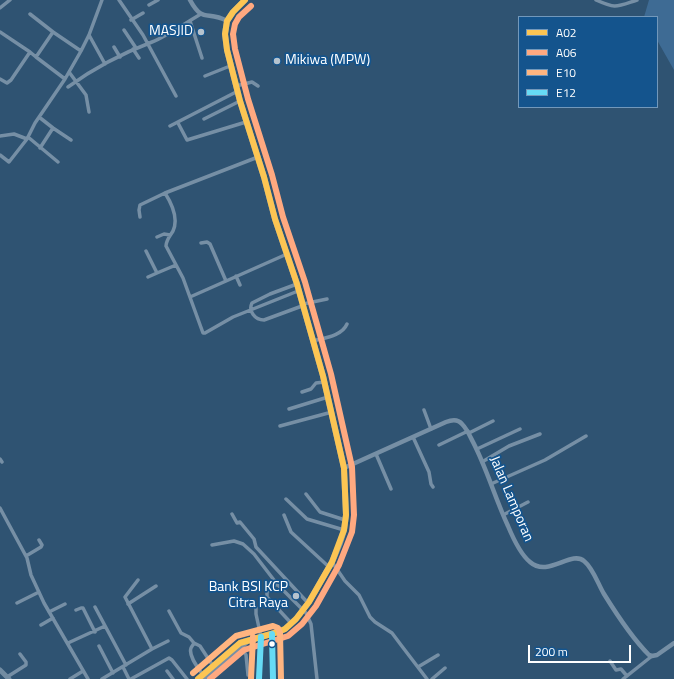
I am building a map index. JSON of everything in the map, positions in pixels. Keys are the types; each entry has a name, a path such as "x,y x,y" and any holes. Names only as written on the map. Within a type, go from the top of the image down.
{"highway":[{"path":"203,678 213,666 240,643 272,634 285,628 303,610 330,564 344,530 346,520 344,468 332,412 297,284 275,219 230,66 225,34 227,21 233,12 245,0"},
{"path":"203,678 241,648 246,642"}],"main road":[{"path":"272,634 273,679"},
{"path":"259,679 261,637"},
{"path":"0,670 8,678"}],"street":[{"path":"0,8 10,0"},
{"path":"0,155 9,162 27,138 81,51 89,35 102,0"},
{"path":"119,0 147,43 176,96"},
{"path":"149,5 158,0"},
{"path":"190,0 197,12 216,16 227,21"},
{"path":"596,0 609,6 614,6 637,0"},
{"path":"131,20 143,13"},
{"path":"30,14 81,51"},
{"path":"68,87 105,64 134,49 152,42 201,14"},
{"path":"190,21 202,58"},
{"path":"124,30 139,58"},
{"path":"0,32 30,52 65,79"},
{"path":"36,57 54,32"},
{"path":"89,35 105,64"},
{"path":"114,47 120,57"},
{"path":"0,79 7,83 11,80 30,52"},
{"path":"205,76 230,66"},
{"path":"69,72 87,98 89,112"},
{"path":"170,126 178,123 237,88 252,82 258,86"},
{"path":"204,119 240,101"},
{"path":"39,117 71,140"},
{"path":"178,123 187,140 246,122"},
{"path":"40,148 53,128"},
{"path":"0,136 14,134 27,138 58,162"},
{"path":"140,217 140,205 165,193 258,157"},
{"path":"165,193 172,205 175,219 174,227 166,244 190,297 201,330 204,333 233,317 298,292"},
{"path":"157,236 164,234 170,235"},
{"path":"201,243 207,242 210,244 226,281"},
{"path":"146,251 157,273"},
{"path":"190,297 287,254"},
{"path":"148,277 176,265"},
{"path":"236,276 240,285"},
{"path":"297,284 252,302 250,306 255,317 260,320 264,320 302,305 327,299"},
{"path":"313,341 335,335 344,329 347,324"},
{"path":"302,392 310,389 316,383 324,382"},
{"path":"289,409 328,397"},
{"path":"424,410 431,429"},
{"path":"280,426 332,412"},
{"name":"Jalan Lamporan","path":"344,468 446,422 454,420 462,423 477,449 503,514 520,550 527,560 534,565 543,568 575,558 582,559 626,626 644,649 652,656"},
{"path":"439,445 493,421"},
{"path":"477,449 520,429"},
{"path":"482,462 509,446 540,434"},
{"path":"491,484 545,460 586,436"},
{"path":"413,437 429,472 433,487"},
{"path":"376,454 391,489"},
{"path":"306,494 320,512 346,520"},
{"path":"286,499 307,519 344,530"},
{"path":"503,514 528,502"},
{"path":"0,508 1,513 29,562 31,575 49,612 88,679"},
{"path":"232,514 237,523 240,522 254,538 256,547 308,602"},
{"path":"284,515 291,532 330,564 359,595 370,617 392,634 427,679"},
{"path":"26,556 41,547 42,545 39,540"},
{"path":"212,546 230,542 240,542 254,554 277,584 303,610 311,624 317,679"},
{"path":"138,580 125,597 152,649"},
{"path":"277,584 267,592 267,597 291,623"},
{"path":"128,604 156,586"},
{"path":"17,603 39,592"},
{"path":"49,612 65,604"},
{"path":"95,607 130,679 169,658 187,679"},
{"path":"76,610 83,608 95,632"},
{"path":"256,608 261,637"},
{"path":"169,611 181,633 189,637 194,643 200,646 213,666"},
{"path":"41,625 53,618"},
{"path":"68,643 86,634 95,632 105,626"},
{"path":"103,679 168,640"},
{"path":"194,643 191,653 203,678"},
{"path":"623,679 652,656 657,655 674,643"},
{"path":"99,646 113,673"},
{"path":"241,648 246,655 248,675"},
{"path":"8,678 26,665 26,662 20,654"},
{"path":"418,666 438,655"},
{"path":"610,660 616,670 621,669 627,676"},
{"path":"432,679 445,668"},
{"path":"70,679 83,671"},
{"path":"167,671 173,679"}],"water":[{"path":"649,0 674,0 674,70 658,42 658,16 644,16"}],"transit line":[{"name":"A02","path":"198,679 240,643 278,632 285,629 296,619 309,602 332,562 344,530 346,515 344,468 323,376 297,284 275,219 264,177 240,101 227,50 225,34 227,21 233,12 245,0"},
{"name":"A06","path":"210,679 244,650 288,636 302,624 316,606 339,565 352,532 354,515 352,467 331,374 305,282 283,217 272,175 248,99 235,49 233,34 235,24 239,17 251,6"},
{"name":"E10","path":"193,673 236,636 273,626 278,628 280,633 281,679"},
{"name":"E12","path":"272,634 273,679"},
{"name":"E10","path":"251,679 253,637"},
{"name":"E12","path":"259,679 261,637"}],"place":[{"name":"MASJID","path":"201,32"},
{"name":"Mikiwa (MPW)","path":"277,61"},
{"name":"Bank BSI KCP Citra Raya","path":"296,596"}]}
